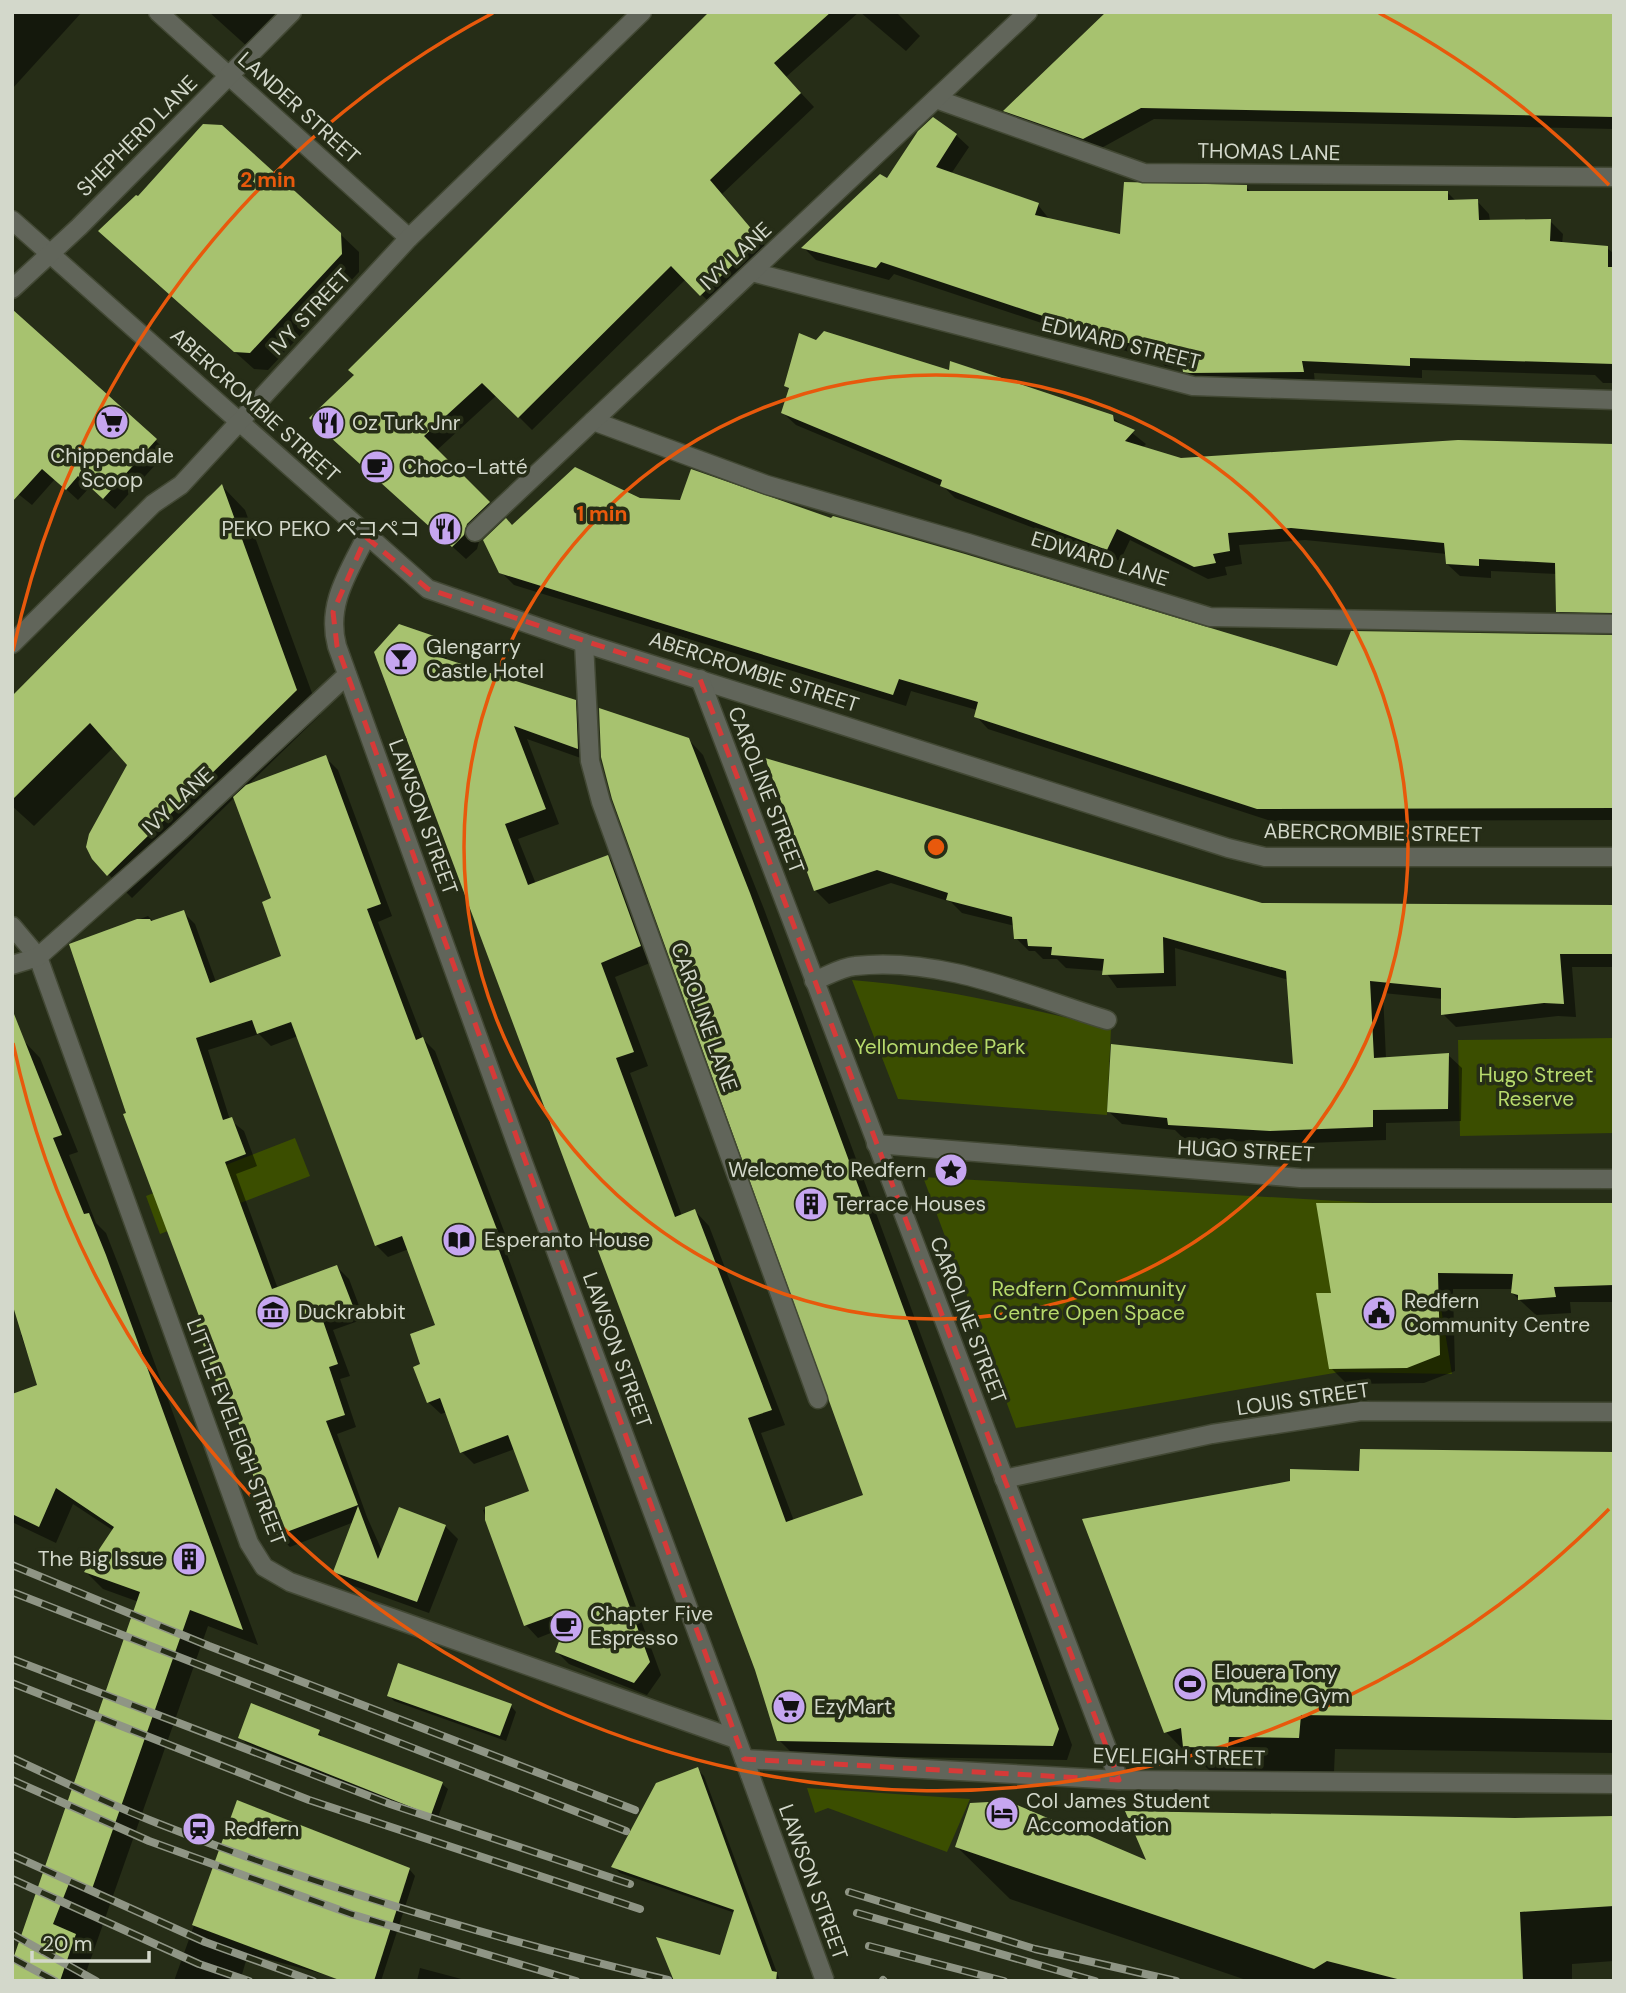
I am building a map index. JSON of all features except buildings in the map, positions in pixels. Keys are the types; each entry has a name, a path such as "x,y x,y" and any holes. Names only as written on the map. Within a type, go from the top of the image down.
{"street":[{"name":"LANDER STREET","path":"158,12 409,238"},
{"name":"SHEPHERD LANE","path":"12,289 292,12"},
{"name":"IVY STREET","path":"12,644 153,504 181,485 409,238 642,12"},
{"name":"IVY LANE","path":"475,533 1028,12"},
{"name":"THOMAS LANE","path":"936,99 1144,173 1614,177"},
{"name":"ABERCROMBIE STREET","path":"12,220 240,421 366,537 428,589 584,643 1228,848 1265,857 1614,857"},
{"name":"EDWARD STREET","path":"752,272 1193,386 1614,400"},
{"name":"EDWARD LANE","path":"593,421 767,485 968,542 1210,617 1614,624"},
{"name":"LAWSON STREET","path":"366,537 339,589 333,612 333,632 825,1981"},
{"name":"CAROLINE LANE","path":"584,643 590,761 601,802 818,1399"},
{"name":"IVY LANE","path":"38,957 179,832 347,675"},
{"name":"CAROLINE STREET","path":"700,679 1119,1780"},
{"path":"12,926 38,957 12,965"},
{"name":"LITTLE EVELEIGH STREET","path":"38,957 249,1543 264,1567 290,1582 736,1739"},
{"path":"814,981 852,966 914,966 951,971 1107,1020"},
{"name":"HUGO STREET","path":"876,1144 1300,1178 1614,1179"},
{"name":"LOUIS STREET","path":"1004,1479 1212,1434 1361,1411 1614,1412"},
{"name":"EVELEIGH STREET","path":"747,1767 1119,1780 1614,1784"}],"highlighted area":[{"path":"366,537 428,589 700,679 1119,1780 744,1759 337,646 333,612"}],"green space":[{"name":"Yellomundee Park","path":"852,980 950,993 1111,1028 1107,1115 898,1099"},
{"name":"Hugo Street Reserve","path":"1614,1038 1614,1133 1460,1136 1458,1040"},
{"path":"295,1138 310,1176 160,1234 146,1196"},
{"name":"Redfern Community Centre Open Space","path":"923,1177 1424,1206 1452,1374 1340,1372 1016,1428"},
{"path":"807,1788 970,1799 947,1852 828,1808 815,1813"}],"railway":[{"path":"12,1565 209,1646 635,1810"},
{"path":"12,1592 626,1831"},
{"path":"12,1659 390,1804 630,1884"},
{"path":"12,1683 309,1800 640,1909"},
{"path":"12,1758 139,1816 283,1870 474,1930 668,1980"},
{"path":"12,1780 149,1841 351,1914 576,1981"},
{"path":"12,1855 205,1942 313,1981"},
{"path":"12,1879 199,1964 249,1981"},
{"path":"849,1892 1035,1949 1176,1981"},
{"path":"857,1913 1095,1981"},
{"path":"12,1934 96,1981"},
{"path":"869,1946 1004,1981"},
{"path":"12,1958 55,1981"}],"place":[{"name":"Chippendale Scoop","path":"112,422"},
{"name":"Oz Turk Jnr","path":"328,423"},
{"name":"Choco-Latté","path":"377,467"},
{"name":"PEKO PEKO ペコペコ","path":"445,529"},
{"name":"Glengarry Castle Hotel","path":"401,659"},
{"name":"Welcome to Redfern","path":"951,1170"},
{"name":"Terrace Houses","path":"811,1204"},
{"name":"Esperanto House","path":"459,1240"},
{"name":"Duckrabbit","path":"273,1312"},
{"name":"Redfern Community Centre","path":"1379,1313"},
{"name":"The Big Issue","path":"189,1559"},
{"name":"Chapter Five Espresso","path":"566,1626"},
{"name":"Elouera Tony Mundine Gym","path":"1190,1684"},
{"name":"EzyMart","path":"789,1707"},
{"name":"Col James Student Accomodation","path":"1002,1813"},
{"name":"Redfern","path":"199,1829"}]}
